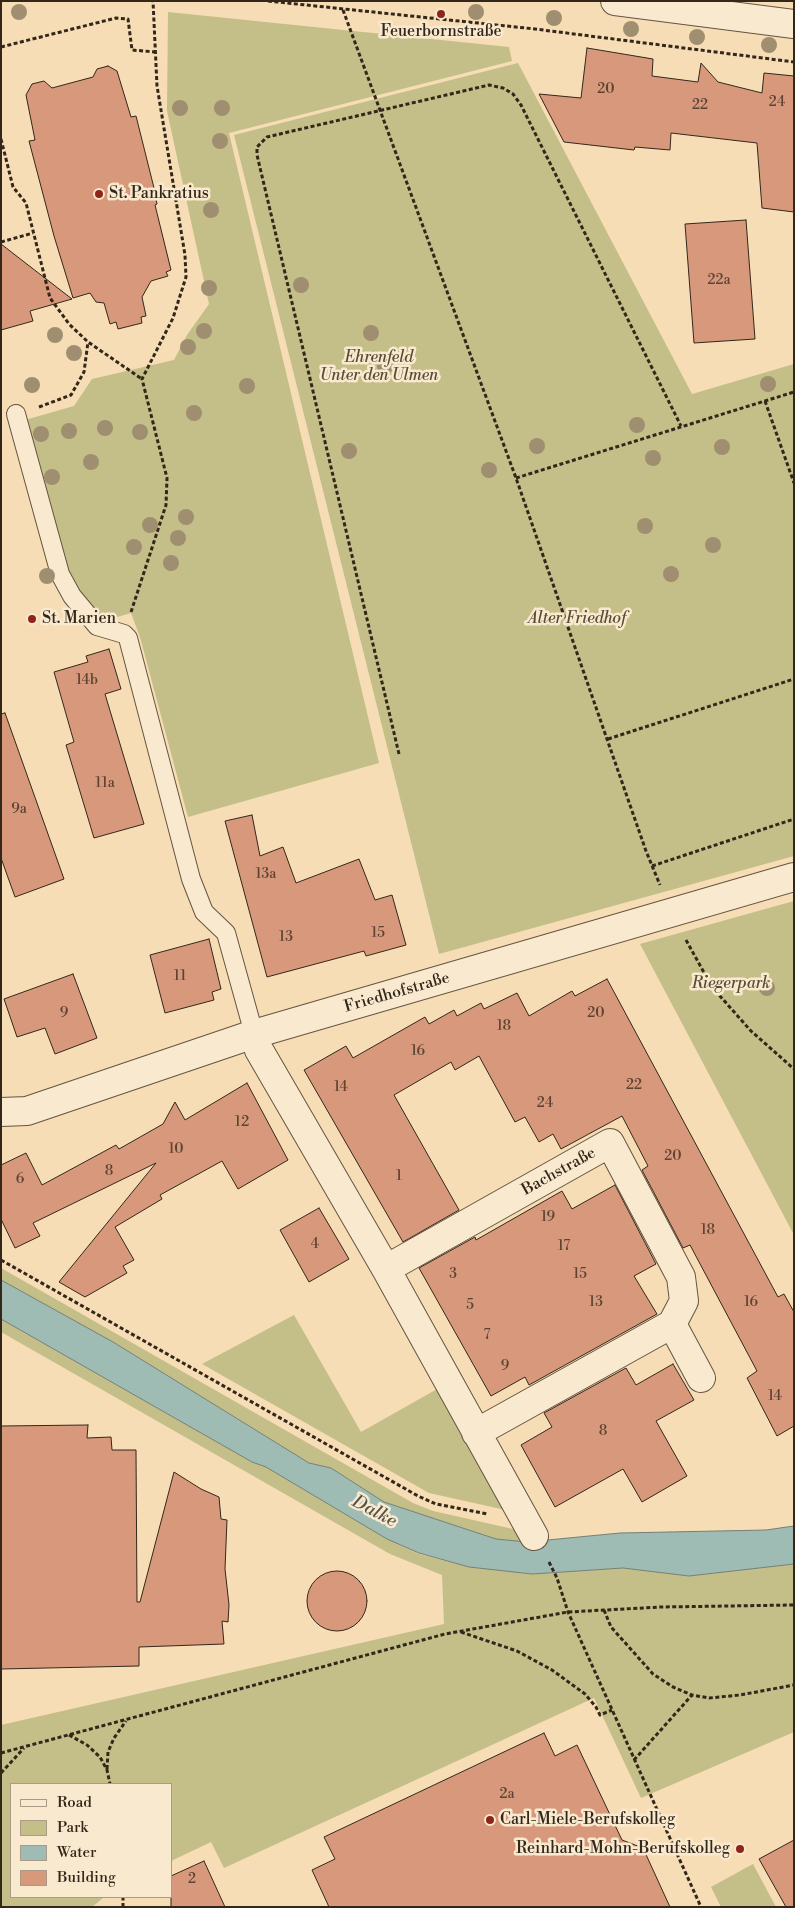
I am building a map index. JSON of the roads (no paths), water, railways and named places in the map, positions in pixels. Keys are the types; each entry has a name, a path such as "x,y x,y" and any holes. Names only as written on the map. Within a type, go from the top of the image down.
{"street":[{"path":"615,1 794,24"},
{"name":"Friedhofstraße","path":"1,1112 27,1110 254,1034 794,877"},
{"path":"254,1034 259,1050 386,1269 528,1525"},
{"name":"Bachstraße","path":"386,1269 610,1143 682,1277 684,1301 672,1324"},
{"path":"476,1433 672,1324 701,1378"}],"lane":[{"path":"16,414 60,574 72,596 97,626 124,634 128,638 191,879 204,912 226,933 254,1034"}],"water":[{"name":"Dalke","path":"1,1280 113,1342 309,1463 331,1468 384,1502 496,1539 527,1542 620,1533 766,1530 794,1526 794,1564 689,1576 623,1568 532,1574 469,1567 419,1553 387,1539 266,1467 252,1462 1,1319"}],"place":[{"name":"Feuerbornstraße","path":"441,14"},
{"name":"St. Pankratius","path":"99,194"},
{"name":"St. Marien","path":"32,619"},
{"name":"Carl-Miele-Berufskolleg","path":"490,1820"},
{"name":"Reinhard-Mohn-Berufskolleg","path":"740,1849"}],"park label":[{"name":"Ehrenfeld Unter den Ulmen","path":"379,367"},
{"name":"Alter Friedhof","path":"577,619"},
{"name":"Riegerpark","path":"731,984"}]}
